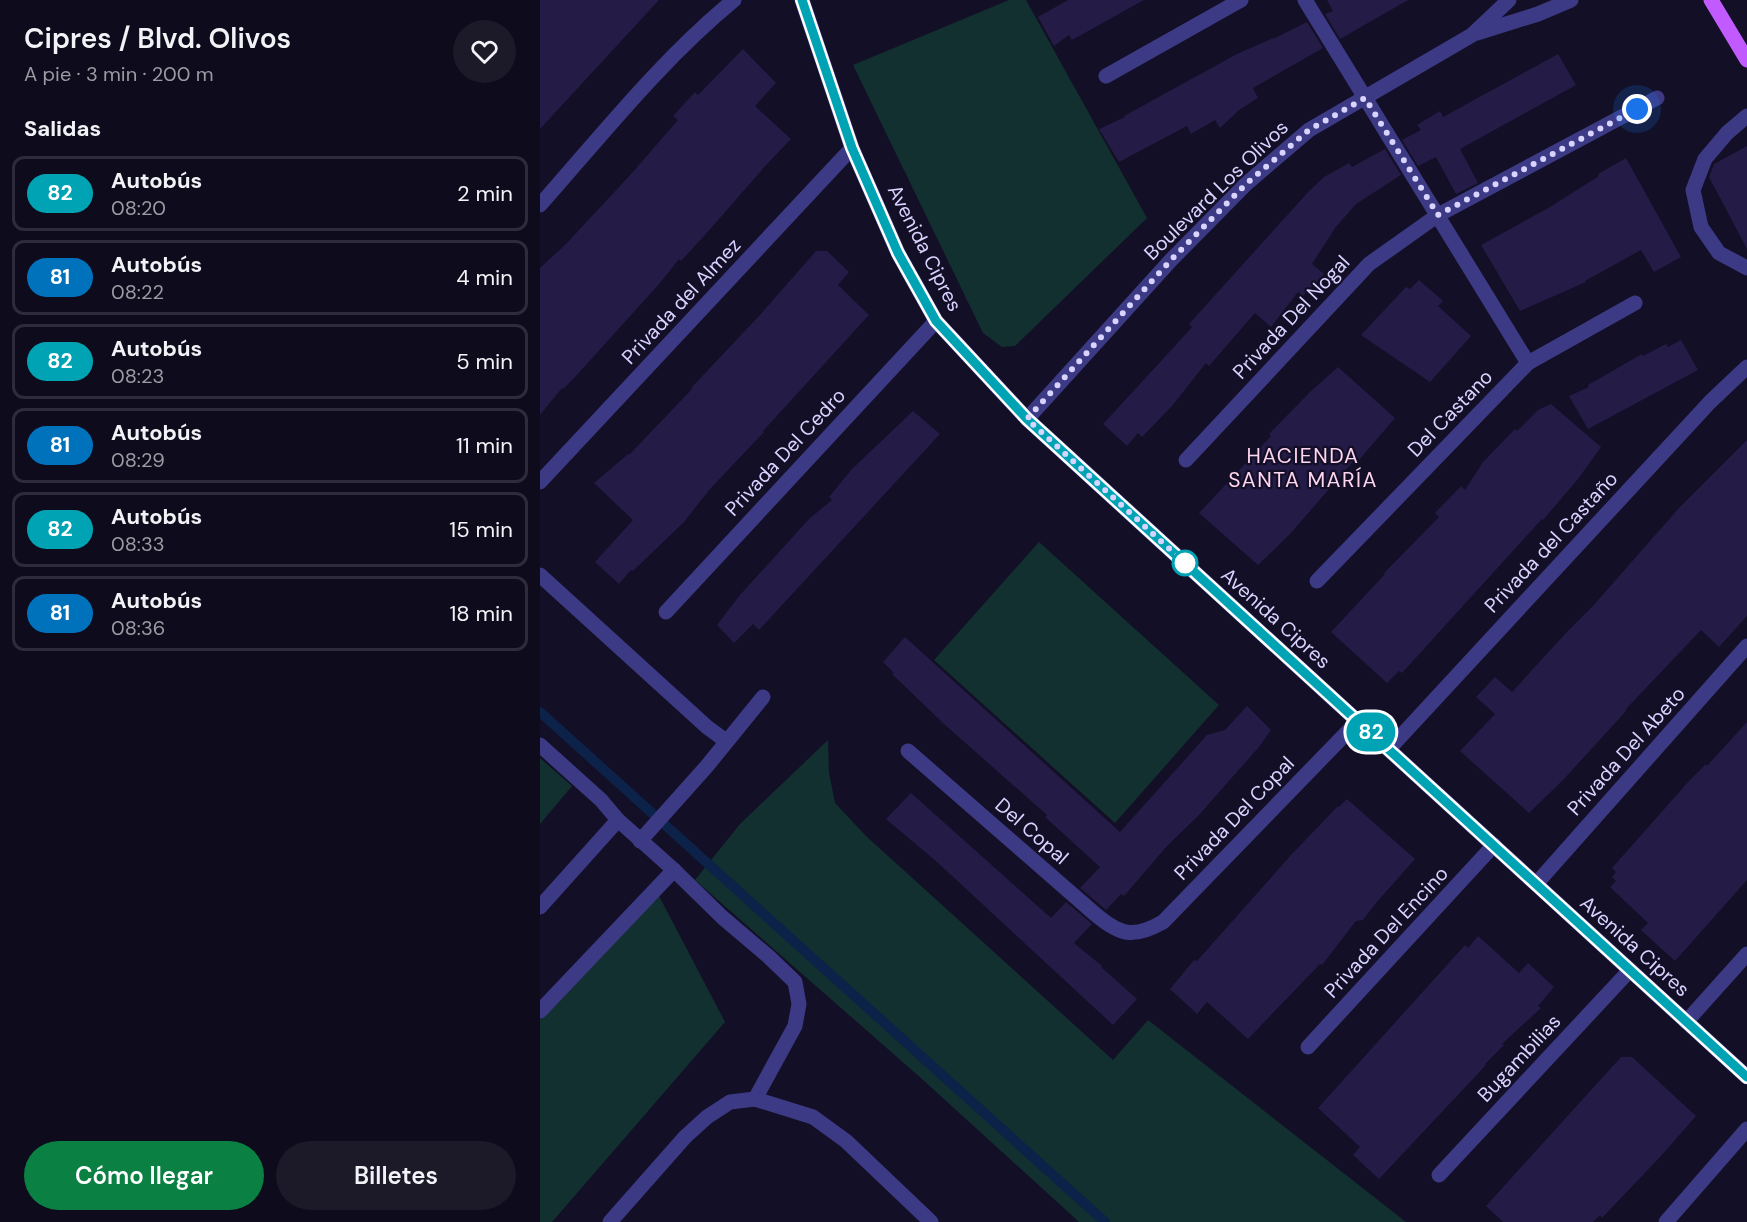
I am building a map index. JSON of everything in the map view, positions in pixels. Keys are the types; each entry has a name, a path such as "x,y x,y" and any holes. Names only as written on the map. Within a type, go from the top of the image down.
{"main road":[{"path":"1711,0 1747,60"}],"street":[{"path":"540,206 648,83 701,27 734,0"},
{"name":"Avenida Cipres","path":"802,0 852,148 898,253 936,321 1027,419 1747,1077"},
{"path":"1106,76 1241,0"},
{"path":"1305,0 1528,363"},
{"name":"Boulevard Los Olivos","path":"1472,35 1509,0"},
{"name":"Boulevard Los Olivos","path":"1027,419 1171,260 1246,184 1309,130 1472,35 1538,14 1571,0"},
{"name":"Privada Del Nogal","path":"1186,460 1369,264 1438,215 1656,98"},
{"path":"1747,116 1727,133 1705,159 1693,190 1701,227 1719,253 1747,268"},
{"name":"Privada del Almez","path":"540,482 852,148"},
{"name":"Del Castano","path":"1317,581 1528,363 1635,303"},
{"name":"Privada Del Cedro","path":"666,612 936,321"},
{"name":"Privada del Castaño","path":"1389,749 1710,402 1747,367"},
{"path":"540,575 707,727 726,741"},
{"name":"Privada Del Abeto","path":"1536,884 1747,646"},
{"path":"640,841 707,766 763,697"},
{"name":"Privada Del Copal","path":"1133,933 1163,922 1358,721"},
{"path":"540,745 602,800 618,820 640,841 795,982 800,1004 795,1026 755,1099"},
{"name":"Del Copal","path":"908,751 1112,928 1123,933 1133,933"},
{"path":"542,898 618,820"},
{"name":"Privada Del Encino","path":"1308,1047 1494,845"},
{"path":"540,1011 674,870"},
{"path":"1686,1022 1747,954"},
{"name":"Bugambilias","path":"1439,1175 1630,970"},
{"path":"610,1222 685,1137 707,1117 730,1102 755,1099 813,1117 846,1141 913,1216 931,1222"},
{"path":"1666,1222 1747,1129"}],"green space":[{"path":"1009,0 1026,0 1147,218 1015,346 1002,347 983,333 853,65"},
{"path":"1039,542 1219,705 1115,823 934,660"},
{"path":"828,740 829,773 835,803 866,836 1113,1060 1148,1020 1406,1222 1079,1222 922,1079 695,880 740,824"},
{"path":"540,758 572,786 540,824"},
{"path":"659,896 725,1022 552,1222 540,1222 540,1017"}],"building":[{"path":"540,0 659,0 540,129"},
{"path":"1068,0 1144,0 1072,40 1069,35 1054,46 1038,17"},
{"path":"1327,0 1408,0 1340,39 1325,14 1333,11"},
{"path":"1307,22 1323,48 1253,88 1258,98 1239,110 1220,128 1215,120 1191,134 1187,126 1119,162 1099,129 1125,117 1237,54"},
{"path":"743,49 776,83 755,106 791,139 681,261 679,259 540,415 540,268 565,245 632,173 678,120 673,116 695,92 698,95"},
{"path":"1558,54 1576,85 1460,149 1478,183 1456,194 1436,157 1418,166 1402,140 1421,130 1417,125 1440,111 1443,117"},
{"path":"1747,146 1747,249 1709,177 1714,164"},
{"path":"1385,149 1401,175 1356,204 1335,228 1312,264 1324,274 1303,296 1298,292 1271,327 1255,313 1209,366 1206,363 1172,406 1142,437 1138,433 1127,446 1103,424 1192,327 1189,324 1309,191 1324,177 1349,163 1352,167"},
{"path":"1626,158 1681,257 1654,272 1641,250 1586,282 1520,311 1481,245 1550,207"},
{"path":"816,251 827,251 849,272 838,285 869,315 710,489 684,522 633,571 631,570 619,584 595,562 633,520 594,483 629,455 759,316"},
{"path":"1419,280 1443,301 1438,306 1471,336 1430,382 1361,335 1406,287 1410,289"},
{"path":"1681,340 1698,370 1588,429 1569,396 1589,387 1588,385 1642,354 1643,356 1666,344 1668,347"},
{"path":"1338,367 1395,418 1359,460 1357,457 1290,534 1258,565 1199,513 1271,436 1269,434"},
{"path":"1551,404 1601,447 1578,479 1543,520 1402,673 1399,671 1387,683 1331,632 1439,517 1435,513 1461,486 1465,490 1483,462 1515,429 1517,431 1538,410"},
{"path":"913,411 940,434 759,630 753,624 734,643 717,625 739,596 810,518 832,500 829,497 852,469"},
{"path":"1747,440 1747,616 1719,647 1701,630 1564,779 1529,813 1460,751 1495,714 1476,697 1495,677 1512,692 1592,607 1679,508"},
{"path":"905,637 1120,832 1207,735 1225,730 1247,706 1271,730 1259,747 1199,815 1168,845 1124,896 1121,894 1106,910 1080,888 1100,867 1045,817 1047,815 944,724 892,674 894,673 883,662"},
{"path":"1747,722 1747,880 1675,961 1641,930 1648,923 1610,887 1616,881 1612,877 1616,872 1612,868 1690,780 1706,764 1707,766"},
{"path":"911,793 1051,918 1066,902 1092,924 1074,943 1137,999 1113,1025 937,862 886,819"},
{"path":"1347,799 1415,859 1363,920 1356,921 1322,965 1320,964 1248,1039 1207,1002 1197,1014 1170,989 1291,855"},
{"path":"1478,936 1519,973 1528,963 1554,987 1538,1006 1541,1008 1502,1044 1504,1045 1486,1065 1379,1179 1353,1155 1360,1147 1318,1108 1465,945 1468,948"},
{"path":"1621,1057 1632,1057 1696,1116 1602,1218 1600,1215 1593,1222 1503,1222 1486,1206"}],"waterway":[{"path":"540,712 1105,1222"}],"bus line":[{"name":"82","path":"802,0 852,148 898,253 936,321 1027,419 1747,1077"}],"district":[{"name":"HACIENDA SANTA MARÍA","path":"1303,468"}],"route":[{"path":"1185,563 1027,419 1171,260 1246,184 1309,130 1365,98 1438,215 1637,109"}]}
